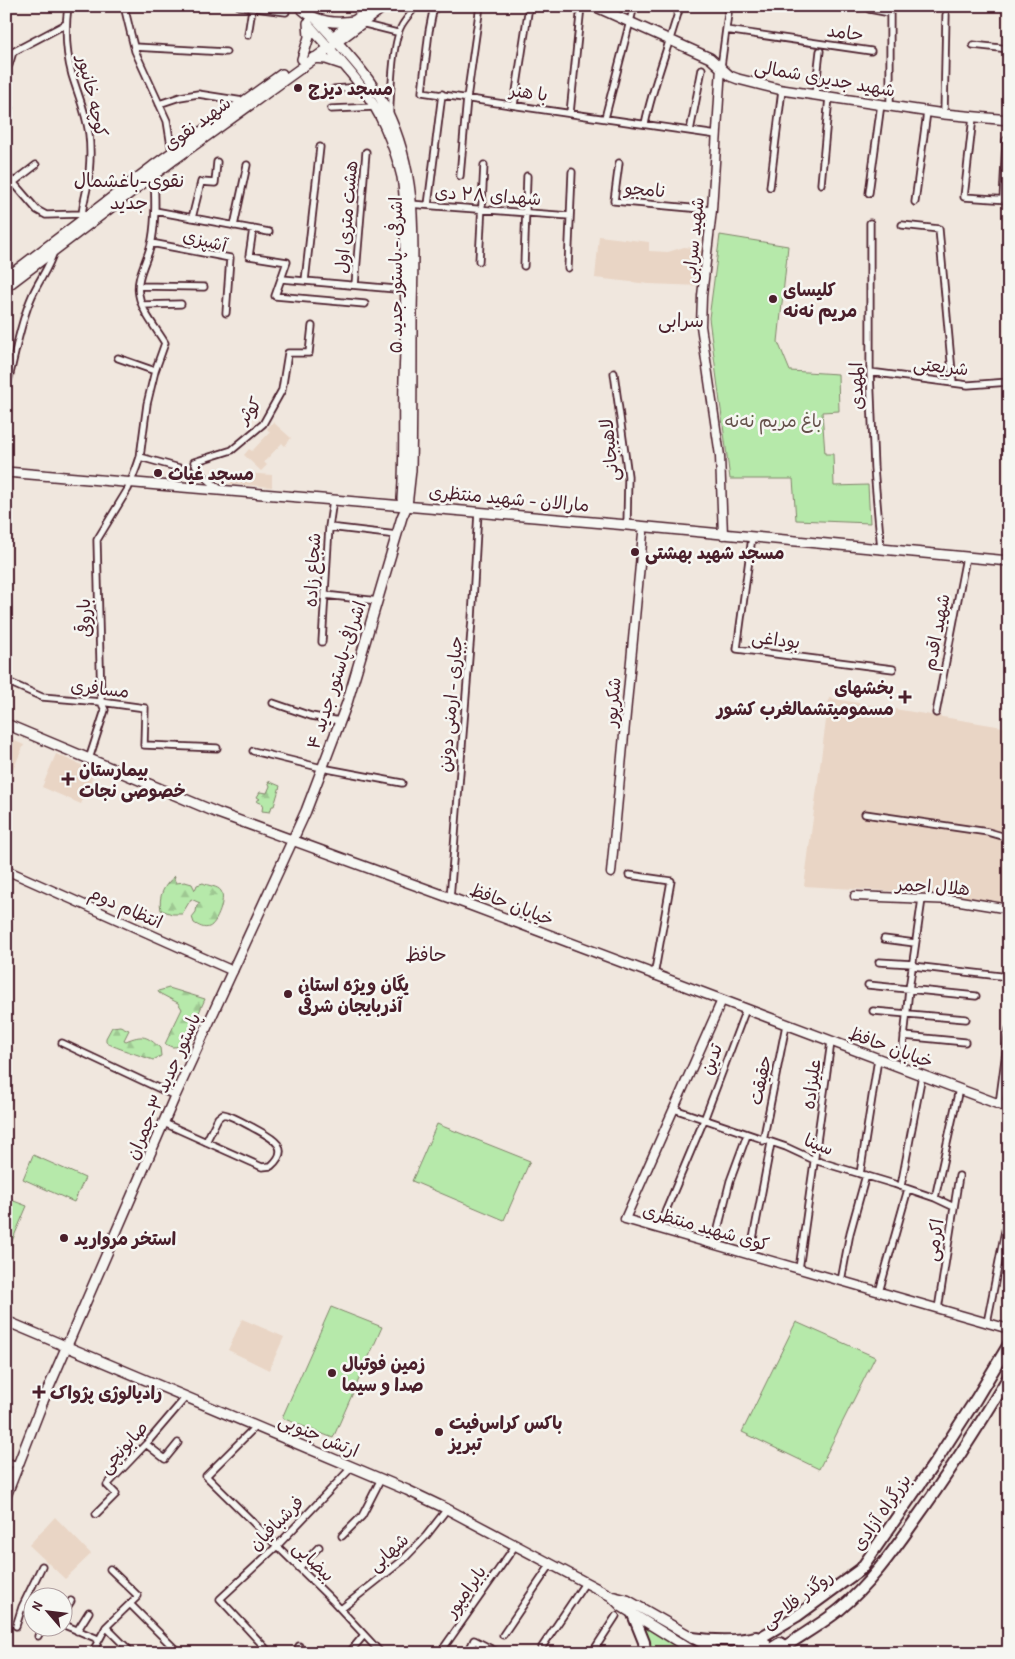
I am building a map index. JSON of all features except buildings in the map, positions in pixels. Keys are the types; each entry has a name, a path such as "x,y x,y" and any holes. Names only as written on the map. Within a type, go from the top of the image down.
{"highway":[{"name":"بزرگراه آزادی","path":"734,1653 797,1616 861,1569 938,1458 1009,1344"},
{"name":"بزرگراه آزادی","path":"776,1653 839,1610 870,1579 923,1509 979,1426 1009,1376"},
{"name":"روگذر فلاحی","path":"750,1653 823,1605 861,1569"},
{"name":"روگذر فلاحی","path":"764,1653 827,1612 870,1579"},
{"path":"632,1612 644,1642 645,1653"},
{"path":"692,1638 729,1641 767,1635"},
{"path":"787,1653 794,1640"}],"main road":[{"path":"358,22 374,6"},
{"path":"302,10 316,19 342,23 358,22 385,6"},
{"name":"شهید جدیری شمالی","path":"594,6 710,58 730,76 738,79 782,90 927,112 1009,120"},
{"path":"302,10 308,24 309,37 302,60"},
{"name":"اشرفی - پاستور جدید ۵","path":"316,19 353,59 372,85 390,118 410,180 408,204"},
{"name":"شهید نقوی","path":"6,287 154,174 269,91 358,22"},
{"name":"اشرفی - پاستور جدید ۵","path":"308,24 347,67 375,107 396,154 413,226 409,290 412,470 405,506"},
{"name":"شهید نقوی","path":"6,278 82,218 172,152 302,60 326,46"},
{"path":"312,58 336,61 347,67"},
{"name":"مارالان - شهید منتظری","path":"6,472 627,525 1009,561"},
{"name":"اشرافی-پاستور جدید ۴","path":"294,842 340,721 378,601 405,506"},
{"name":"خیابان حافظ","path":"6,724 184,800 1009,1108"},
{"name":"پاستور جدید ۳-چمران","path":"6,1496 67,1346 175,1096 294,842"},
{"name":"ارتش جنوبی","path":"6,1321 381,1479 447,1509 611,1596"},
{"path":"611,1596 622,1607 696,1653"},
{"path":"611,1596 627,1600 711,1648 715,1653"}],"street":[{"name":"کوچه خانپور","path":"68,6 66,24 69,60 82,101 89,135 89,172 82,218"},
{"path":"124,6 134,47 147,80 167,121 172,152"},
{"path":"239,6 286,12"},
{"path":"390,118 394,63 399,34 402,26 417,6"},
{"name":"با هنر","path":"434,6 422,92 717,135"},
{"path":"460,176 467,98 480,6"},
{"path":"514,105 529,6"},
{"path":"570,113 581,6"},
{"path":"605,118 634,6"},
{"path":"645,124 655,81 671,40 680,6"},
{"path":"721,67 729,6"},
{"path":"248,35 252,9"},
{"path":"869,193 886,105 890,13 870,9"},
{"path":"944,114 946,15"},
{"path":"358,22 399,34"},
{"path":"6,67 13,52 66,24"},
{"name":"حامد","path":"726,30 870,51"},
{"path":"972,45 1009,49"},
{"path":"134,47 226,52"},
{"path":"815,95 820,51"},
{"name":"شهید سرابی","path":"721,67 712,210 702,296 701,326 720,456 722,535"},
{"path":"690,131 702,70"},
{"path":"334,89 362,87"},
{"path":"770,187 782,90"},
{"path":"159,104 180,97 198,94 243,101"},
{"path":"428,205 442,94"},
{"path":"821,184 830,97"},
{"path":"332,109 375,107"},
{"path":"915,202 927,112"},
{"path":"973,117 964,197 1006,200 1006,140"},
{"path":"305,281 320,147"},
{"name":"هشت متری اول","path":"355,285 366,152"},
{"path":"192,218 202,182 215,183 217,162"},
{"path":"234,226 247,164"},
{"path":"479,261 480,209 484,164"},
{"name":"نامجو","path":"619,164 614,202 712,210"},
{"path":"14,182 36,165"},
{"path":"568,268 572,172"},
{"path":"6,174 37,210 46,215 82,218"},
{"path":"154,174 155,211 152,243 140,278 138,294 142,305 181,304"},
{"path":"524,266 527,176"},
{"name":"شهدای ۲۸ دی","path":"408,204 570,216"},
{"path":"155,211 269,232"},
{"name":"المهدی","path":"870,222 870,372 874,468 881,549"},
{"path":"902,225 939,230 953,383"},
{"path":"253,229 249,256 287,262 275,296 365,304"},
{"name":"آشپزی","path":"152,243 230,258 226,313"},
{"path":"6,389 17,342 32,296 49,266 54,251"},
{"path":"282,279 409,290"},
{"path":"139,286 204,287"},
{"name":"باروقی","path":"89,759 105,710 101,702 97,540 128,489 140,457 147,404 155,371 165,343 142,305"},
{"name":"کوثر","path":"201,474 194,462 232,450 263,424 282,390 288,353 309,353 312,326"},
{"path":"118,358 155,371"},
{"name":"شریعتی","path":"870,372 968,385 1009,382"},
{"name":"لاهیجانی","path":"614,373 628,476 627,525"},
{"path":"140,457 201,474 221,490"},
{"name":"شجاع زاده","path":"322,642 329,527 333,500"},
{"name":"جباری - ارمنی دونن","path":"450,899 472,619 478,512"},
{"path":"329,527 397,535"},
{"name":"شکرپور","path":"611,873 643,533"},
{"name":"بوداغی","path":"752,537 737,649 893,669"},
{"name":"شهید اقدم","path":"936,712 966,557"},
{"path":"325,595 378,601"},
{"name":"مسافری","path":"6,682 42,697 145,708 144,745 217,748"},
{"path":"273,704 311,716 340,721"},
{"path":"253,751 322,768 402,783"},
{"path":"865,814 988,832 1009,838"},
{"name":"انتظام دوم","path":"6,870 233,970"},
{"path":"630,874 671,881 654,976"},
{"name":"هلال احمر","path":"855,896 954,900 1009,909"},
{"path":"901,1068 909,989 922,900"},
{"path":"884,938 915,943"},
{"path":"879,962 1009,976"},
{"path":"868,985 976,996"},
{"name":"کوی شهید منتظری","path":"722,1000 625,1219 1009,1329"},
{"name":"تدین","path":"704,1120 746,1009"},
{"path":"873,1011 966,1019"},
{"name":"حقیقت","path":"763,1140 786,1025"},
{"path":"999,1104 1009,1029"},
{"path":"904,1036 965,1042"},
{"name":"علیزاده","path":"799,1269 831,1042"},
{"path":"62,1043 175,1096"},
{"path":"841,1281 863,1174 878,1059"},
{"path":"900,1186 922,1075"},
{"path":"936,1198 959,1089"},
{"name":"سینا","path":"674,1110 771,1144 786,1147 814,1160 900,1186 954,1206"},
{"path":"164,1123 206,1142 265,1167 274,1163 280,1153 279,1145 274,1139 227,1114 221,1115 218,1118 206,1142"},
{"path":"658,1229 704,1120"},
{"path":"714,1245 730,1181 747,1135"},
{"path":"750,1255 771,1144"},
{"name":"اکرمی","path":"938,1309 959,1176"},
{"path":"879,1292 908,1189"},
{"path":"987,1323 1009,1210"},
{"name":"صابونچی","path":"96,1514 116,1494 107,1485 146,1444 186,1397"},
{"name":"بیضایی","path":"256,1426 206,1476 341,1609 377,1651"},
{"path":"146,1444 165,1459 178,1443"},
{"path":"6,1461 18,1466"},
{"name":"فرشبافیان","path":"270,1652 220,1599 276,1546 352,1467"},
{"path":"342,1536 362,1516 381,1479"},
{"name":"شهابی","path":"341,1609 403,1560 426,1536 447,1509"},
{"name":"بایرامپور","path":"440,1653 515,1546"},
{"path":"299,1568 319,1548"},
{"path":"504,1635 551,1564"},
{"path":"32,1586 42,1566"},
{"path":"92,1653 106,1627 138,1596 110,1569"},
{"path":"542,1648 585,1583"},
{"path":"130,1604 179,1653"},
{"path":"16,1626 22,1607"},
{"path":"77,1630 89,1612"},
{"path":"592,1653 616,1616"},
{"path":"106,1627 132,1653"},
{"path":"72,1628 98,1640"},
{"path":"348,1653 364,1635"},
{"path":"468,1653 474,1640 499,1653"},
{"path":"296,1653 299,1646"}],"shaded area":[{"path":"599,236 649,242 649,251 668,252 684,247 705,249 701,286 649,284 595,278"},
{"path":"273,422 291,438 285,446 282,443 264,462 267,465 261,471 244,455 249,449 252,451 270,432 267,429"},
{"path":"230,472 272,475 272,487 229,484"},
{"path":"829,698 1009,728 1009,905 956,895 804,886"},
{"path":"6,737 24,745 6,785"},
{"name":"بیمارستان خصوصی نجات","path":"56,754 95,771 81,804 42,787"},
{"path":"242,1319 284,1337 269,1370 228,1350"},
{"path":"55,1517 91,1554 65,1579 29,1545"}],"green space":[{"name":"باغ مریم نه‌نه","path":"720,235 788,246 778,342 790,371 838,374 839,411 822,412 825,454 833,454 834,486 868,485 870,523 796,520 793,479 730,479 709,318"},
{"path":"268,781 280,786 274,806 272,806 270,812 262,811 263,804 256,801 260,799 257,797 260,792 267,793 270,786"},
{"path":"175,876 176,883 185,882 192,884 195,890 197,885 203,883 218,888 221,891 222,905 212,925 205,928 194,923 192,917 196,912 197,905 200,903 191,899 182,914 172,914 161,910 160,900 163,891"},
{"path":"169,988 205,999 197,1017 189,1046 172,1047 165,1044 182,1009 178,1003 158,991"},
{"path":"120,1026 129,1030 124,1040 144,1037 160,1048 161,1056 153,1060 120,1049 106,1042 112,1027"},
{"path":"437,1124 530,1161 504,1220 412,1181"},
{"path":"33,1155 85,1178 74,1202 23,1179"},
{"path":"6,1198 27,1206 6,1255"},
{"name":"زمین فوتبال صدا و سیما","path":"331,1307 382,1327 333,1438 282,1418"},
{"path":"796,1322 875,1357 819,1469 742,1432"},
{"path":"639,1621 687,1653 648,1653"}],"place":[{"name":"مسجد دیزج","path":"298,88"},
{"name":"کلیسای مریم نه‌نه","path":"773,299"},
{"name":"مسجد غیاث","path":"158,473"},
{"name":"مسجد شهید بهشتی","path":"635,552"},
{"name":"بخشهای مسمومیتشمالغرب کشور","path":"905,697"},
{"name":"بیمارستان خصوصی نجات","path":"68,779"},
{"name":"یگان ویژه استان آذربایجان شرقی","path":"288,994"},
{"name":"استخر مروارید","path":"64,1238"},
{"name":"زمین فوتبال صدا و سیما","path":"332,1373"},
{"name":"رادیالوژی پژواک","path":"39,1392"},
{"name":"باکس کراس‌فیت تبریز","path":"439,1432"}],"district":[{"name":"نقوی-باغشمال جدید","path":"129,191"},
{"name":"سرابی","path":"681,320"},
{"name":"حافظ","path":"426,954"}]}
